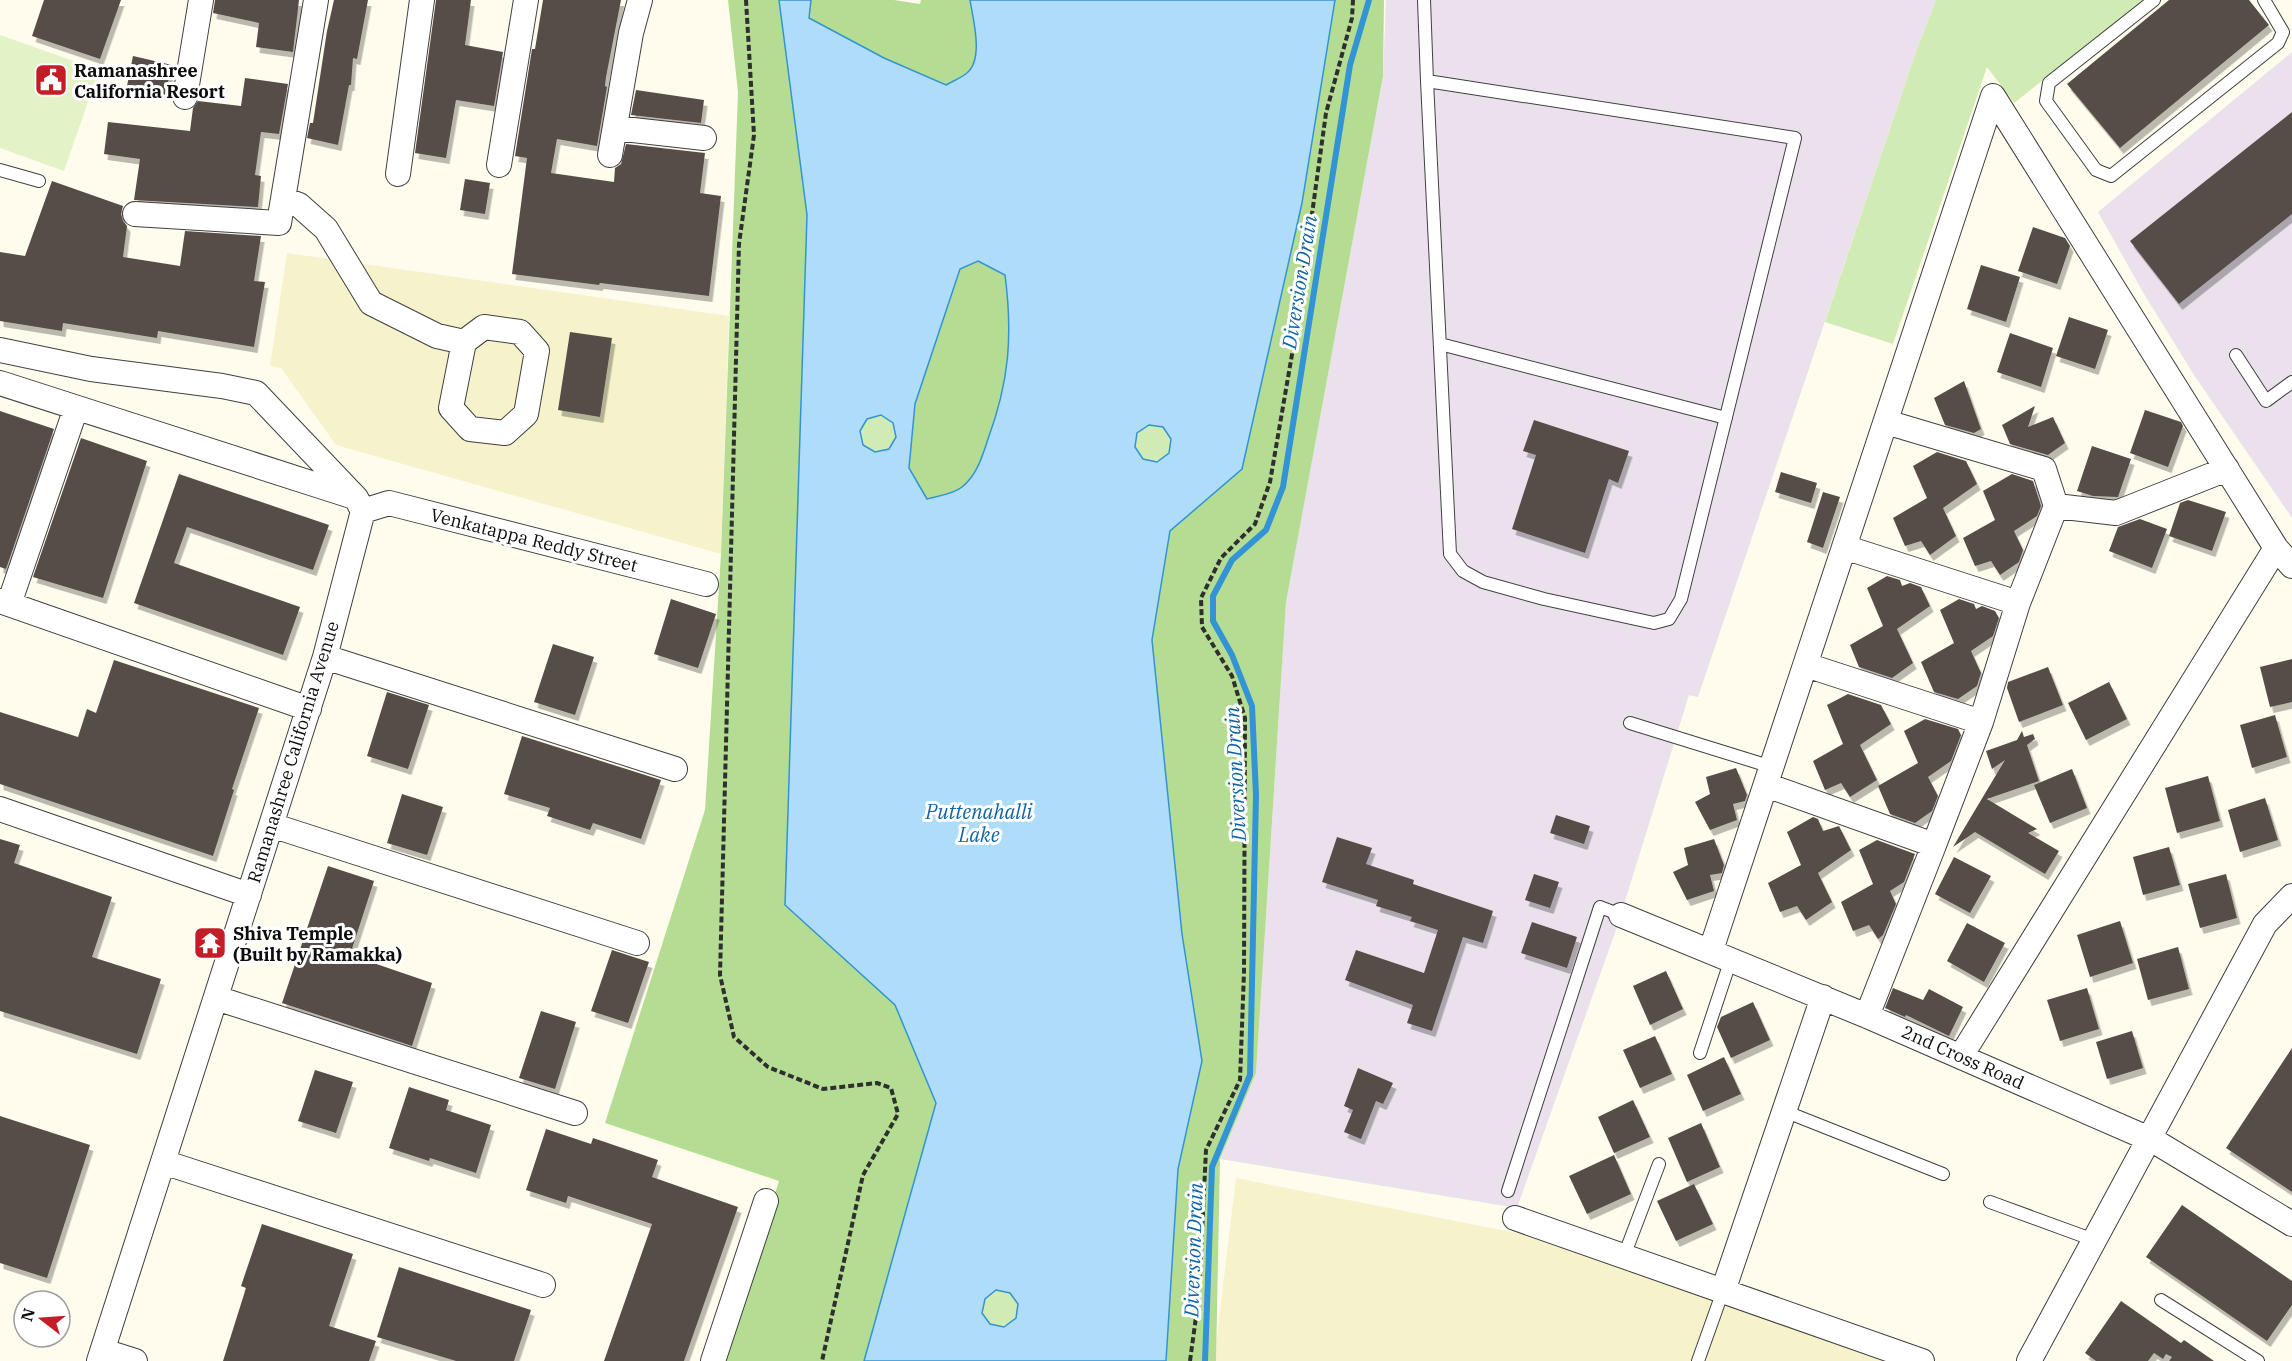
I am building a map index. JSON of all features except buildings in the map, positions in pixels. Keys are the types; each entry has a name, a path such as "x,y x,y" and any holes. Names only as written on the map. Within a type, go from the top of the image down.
{"street":[{"path":"185,97 201,0"},
{"path":"135,214 279,223 316,0"},
{"path":"398,174 422,0"},
{"path":"499,165 526,0"},
{"path":"610,155 631,33 640,0"},
{"path":"1721,954 1769,776 1993,96 2276,548 2292,566"},
{"path":"615,128 704,138"},
{"path":"283,199 299,206 326,229 370,303 437,336 464,342 484,327 520,332 537,351 526,414 506,433 470,429 451,408 464,342"},
{"path":"0,350 92,369 222,386 256,393 359,504"},
{"path":"0,384 359,504"},
{"path":"76,408 4,602 309,709"},
{"path":"1867,1016 1981,722 2018,603 2056,506 2044,469 1886,422"},
{"path":"2056,506 2116,513 2227,469"},
{"name":"Venkatappa Reddy Street","path":"359,504 389,503 706,584"},
{"name":"Ramanashree California Avenue","path":"101,1356 325,657 359,504"},
{"path":"1844,547 2018,603"},
{"path":"1961,1056 2276,548"},
{"path":"325,657 675,769"},
{"path":"1806,665 1981,722"},
{"path":"1769,776 1934,845"},
{"path":"0,808 249,895"},
{"path":"271,825 637,943"},
{"path":"2029,1361 2265,924 2292,896"},
{"name":"2nd Cross Road","path":"1621,915 1721,954 1961,1056 2149,1140 2292,1224"},
{"path":"216,998 575,1113"},
{"path":"1723,1291 1823,998"},
{"path":"163,1162 543,1285"},
{"path":"713,1361 766,1202"},
{"path":"1515,1218 1922,1361"},
{"path":"101,1356 135,1361"}],"lane":[{"path":"1424,0 1427,81 1450,554 1463,571 1483,582 1544,599 1654,622 1669,619 1681,599 1795,138 1427,81"},
{"path":"2154,0 2049,83 2046,101 2096,170 2111,176 2278,43 2288,29 2264,0"},
{"path":"0,170 39,181"},
{"path":"1440,344 1726,418"},
{"path":"2236,355 2266,401 2292,382"},
{"path":"1630,723 1769,776"},
{"path":"1508,1191 1600,907 1621,915"},
{"path":"1700,1053 1721,954"},
{"path":"1784,1111 1943,1174"},
{"path":"1624,1256 1659,1164"},
{"path":"1990,1202 2094,1240"},
{"path":"1698,1361 1723,1291"},
{"path":"2161,1299 2258,1361"}],"path":[{"path":"746,0 754,135 740,244 720,975 734,1037 768,1067 824,1089 877,1083 891,1088 898,1114 863,1175 822,1361"},
{"path":"1190,1361 1199,1295 1206,1150 1240,1080 1244,972 1245,718 1232,676 1202,627 1201,598 1221,558 1255,524 1270,482 1295,337 1326,113 1352,18 1353,0"}],"shaded area":[{"path":"1386,0 1936,0 1916,52 1698,697 1689,695 1617,927 1517,1208 1220,1159 1256,1073 1286,601 1383,76"},
{"path":"2292,52 2292,518 2194,375 2144,294 2098,212"},
{"path":"287,253 729,316 721,554 336,445 281,368 270,366"},
{"path":"1236,1178 1527,1235 1892,1361 1214,1361"}],"green space":[{"path":"728,0 779,0 807,215 785,904 895,1005 936,1103 864,1361 722,1361 779,1181 605,1123 705,810 721,554 738,92"},
{"path":"811,0 894,0 920,4 921,0 970,0 976,38 972,67 965,75 946,85 884,58 809,18"},
{"path":"1335,0 1384,0 1383,76 1286,602 1256,1073 1220,1159 1216,1361 1166,1361 1178,1169 1202,1061 1182,934 1152,640 1170,531 1242,469 1302,203"},
{"path":"1936,0 2144,0 2014,103 1987,67 1893,344 1825,322 1916,52"},
{"path":"0,35 99,70 64,171 0,148"},
{"path":"978,261 1005,275 1009,341 1000,401 983,456 967,483 959,490 927,499 909,469 915,404 960,269"},
{"path":"878,416 891,421 896,434 891,447 878,452 865,447 860,434 865,421"},
{"path":"1153,425 1166,430 1171,443 1166,456 1153,461 1140,456 1135,443 1140,430"},
{"path":"1000,1290 1013,1295 1018,1308 1013,1321 1000,1326 987,1321 982,1308 987,1295"}],"water":[{"name":"Puttenahalli Lake","path":"779,0 811,0 809,18 884,58 946,85 967,73 975,58 976,38 970,0 1335,0 1302,203 1242,469 1170,531 1152,640 1182,934 1202,1061 1178,1169 1166,1361 864,1361 936,1103 895,1005 785,905 807,215","holes":["978,261 1005,275 1009,318 1005,378 995,418 975,471 959,489 927,499 909,468 915,404 960,269","881,415 893,423 896,437 889,449 875,452 863,445 860,431 867,419","1149,425 1163,427 1171,439 1169,453 1157,462 1143,459 1135,447 1137,433","996,1290 1010,1293 1018,1304 1016,1318 1004,1327 990,1324 982,1313 985,1299"]}],"waterway":[{"name":"Diversion Drain","path":"1205,1361 1212,1167 1250,1075 1256,795 1252,706 1232,655 1213,621 1213,596 1232,560 1266,530 1283,487 1350,65 1369,0"}],"place":[{"name":"Ramanashree California Resort","path":"51,80"},
{"name":"Shiva Temple (Built by Ramakka)","path":"210,943"}]}
